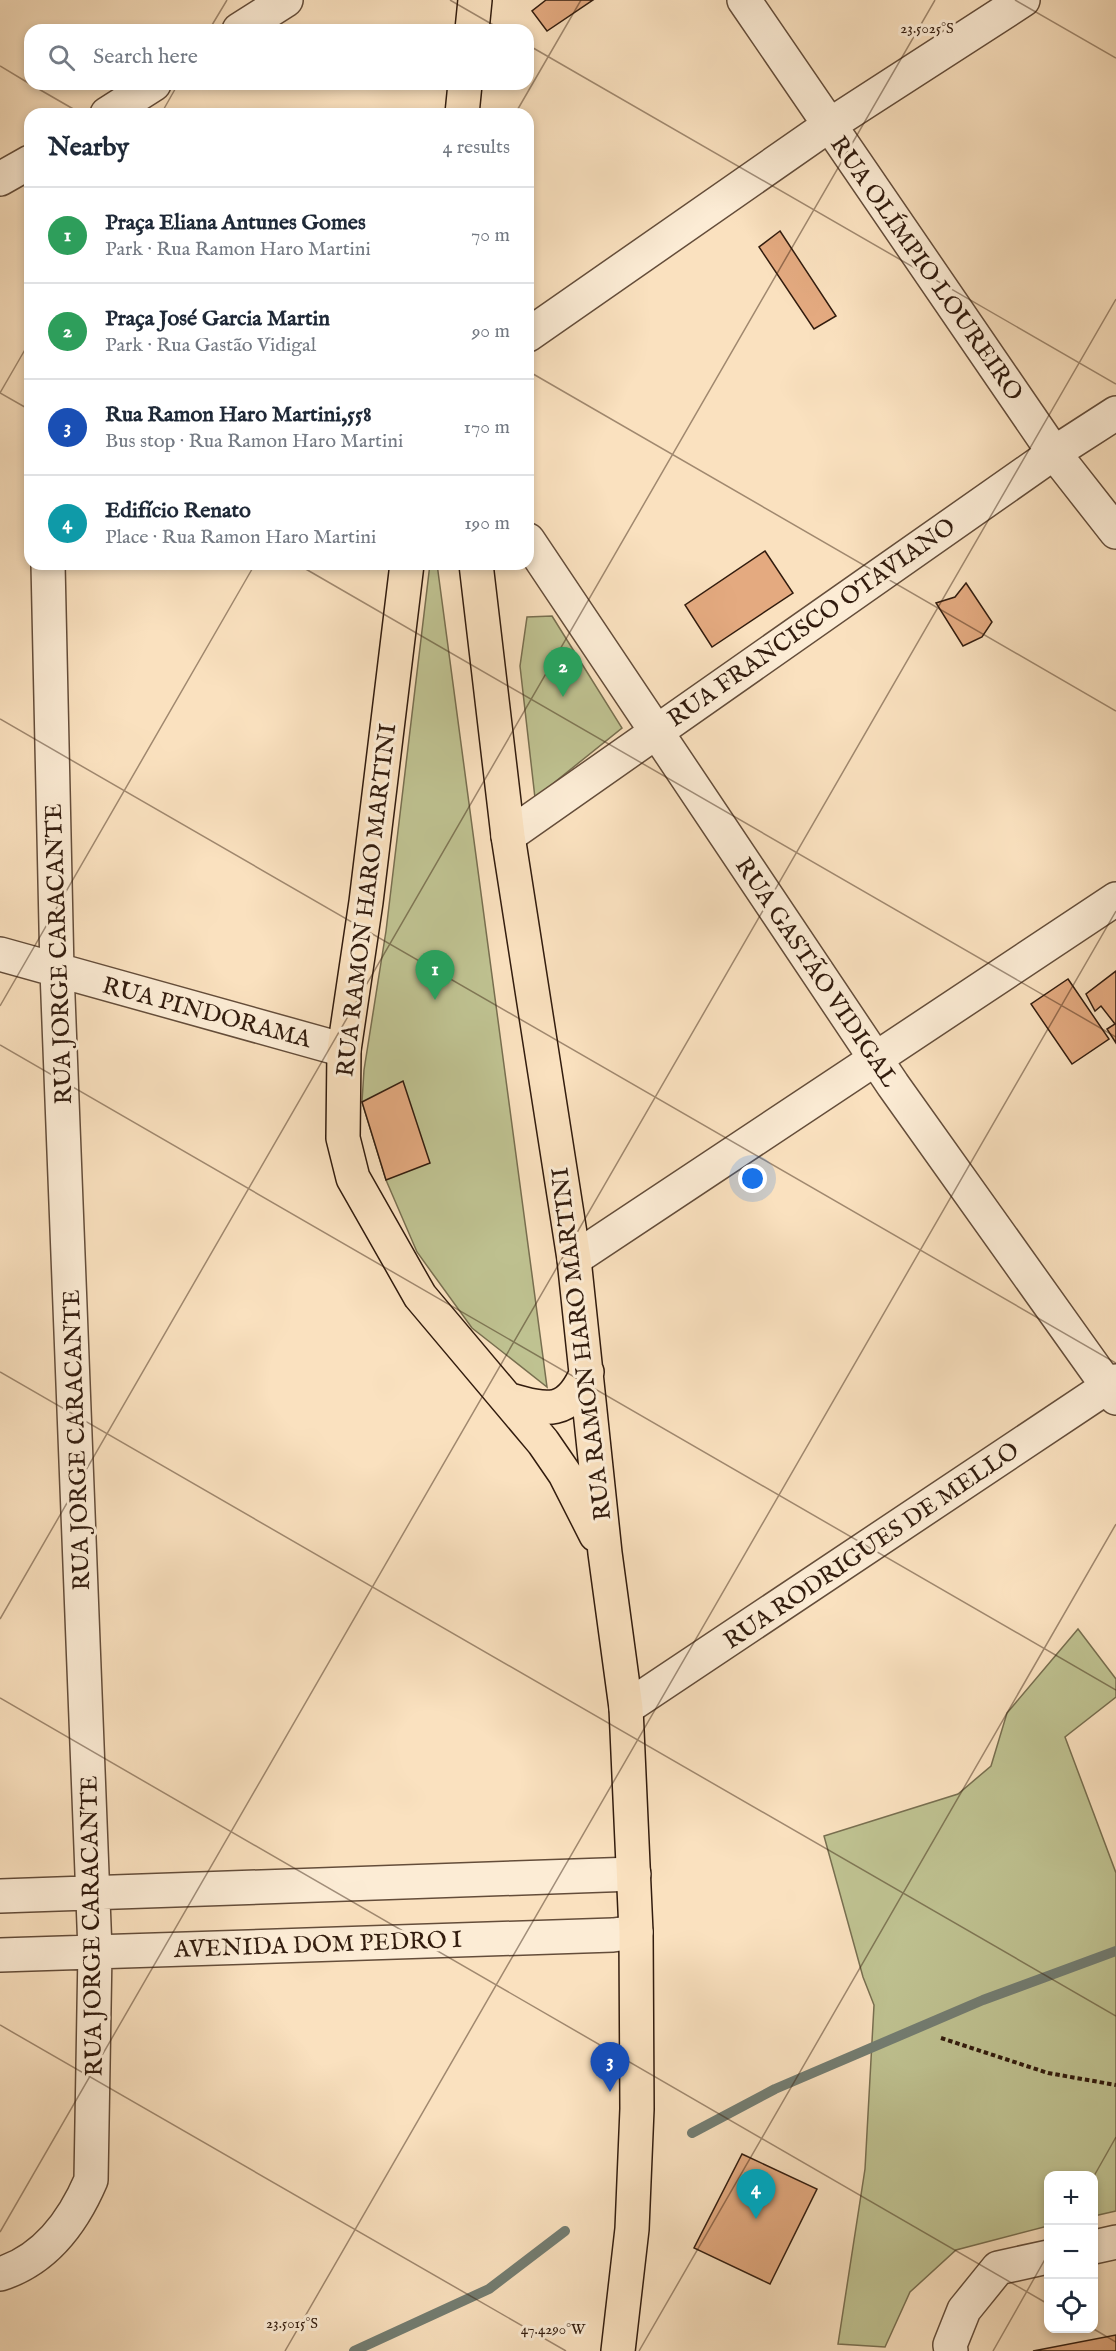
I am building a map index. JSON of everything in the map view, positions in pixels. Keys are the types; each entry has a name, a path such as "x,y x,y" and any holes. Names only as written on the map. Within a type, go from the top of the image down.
{"main road":[{"path":"472,24 475,0"},
{"path":"463,108 464,90"},
{"name":"RUA RAMON HARO MARTINI","path":"406,570 366,902 344,1050 342,1138 353,1178 420,1296 543,1442 565,1474 605,1553"},
{"name":"RUA RAMON HARO MARTINI","path":"477,570 508,836 574,1259 605,1553 626,1708 636,1932 637,2109 632,2229 618,2351"},
{"path":"507,1399 532,1406 551,1408 568,1402 578,1392 587,1372"}],"street":[{"path":"245,16 286,0"},
{"name":"RUA OLÍMPIO LOUREIRO","path":"744,0 828,126 1054,453 1116,532"},
{"path":"534,331 828,126 1023,0"},
{"path":"116,108 145,90"},
{"path":"0,179 24,165"},
{"name":"RUA FRANCISCO OTAVIANO","path":"508,836 655,731 1116,412"},
{"name":"RUA GASTÃO VIDIGAL","path":"534,549 876,1059 1113,1388"},
{"name":"RUA JORGE CARACANTE","path":"0,2274 19,2268 54,2240 80,2208 91,2180 95,1951 57,971 48,570"},
{"path":"574,1259 1116,899"},
{"name":"RUA PINDORAMA","path":"0,954 344,1050"},
{"name":"RUA RODRIGUES DE MELLO","path":"626,1708 1113,1388"},
{"path":"0,1896 634,1874"},
{"name":"AVENIDA DOM PEDRO I","path":"0,1955 613,1935 636,1932"},
{"path":"1098,2246 1116,2242"},
{"path":"951,2351 950,2345 964,2310 998,2268 1044,2258"}],"path":[{"path":"941,2038 1048,2073 1116,2085"}],"green space":[{"path":"429,570 438,570 547,1387 472,1328 417,1252 386,1180 362,1102 364,1070 386,931"},
{"path":"552,616 622,728 535,798 520,666 527,617"},
{"path":"1078,1629 1116,1679 1116,1697 1065,1737 1116,1873 1116,2211 1098,2215 1098,2171 1044,2171 1044,2227 956,2250 910,2292 885,2347 838,2344 865,2169 874,2005 863,1977 824,1836 958,1794 991,1766 1007,1713"}],"building":[{"path":"546,0 593,0 547,31 532,11"},
{"path":"780,231 836,316 814,329 759,247"},
{"path":"765,551 793,593 712,647 685,605"},
{"path":"966,583 992,622 982,637 963,646 936,603 955,597"},
{"path":"1116,971 1116,1043 1107,1029 1115,1024 1101,1006 1095,1011 1086,994"},
{"path":"1068,979 1109,1039 1072,1064 1031,1004"},
{"path":"403,1081 430,1163 386,1180 362,1102"},
{"path":"742,2154 817,2189 770,2284 694,2248"},
{"path":"1116,2335 1116,2351 1033,2351"}],"waterway":[{"path":"692,2133 775,2089 983,2000 1116,1951"},
{"path":"354,2351 489,2289 565,2231"}],"place":[{"name":"Praça José Garcia Martin","path":"563,697"},
{"name":"Praça Eliana Antunes Gomes","path":"435,1000"},
{"name":"Rua Ramon Haro Martini,558","path":"610,2092"},
{"name":"Edifício Renato","path":"756,2219"}]}
